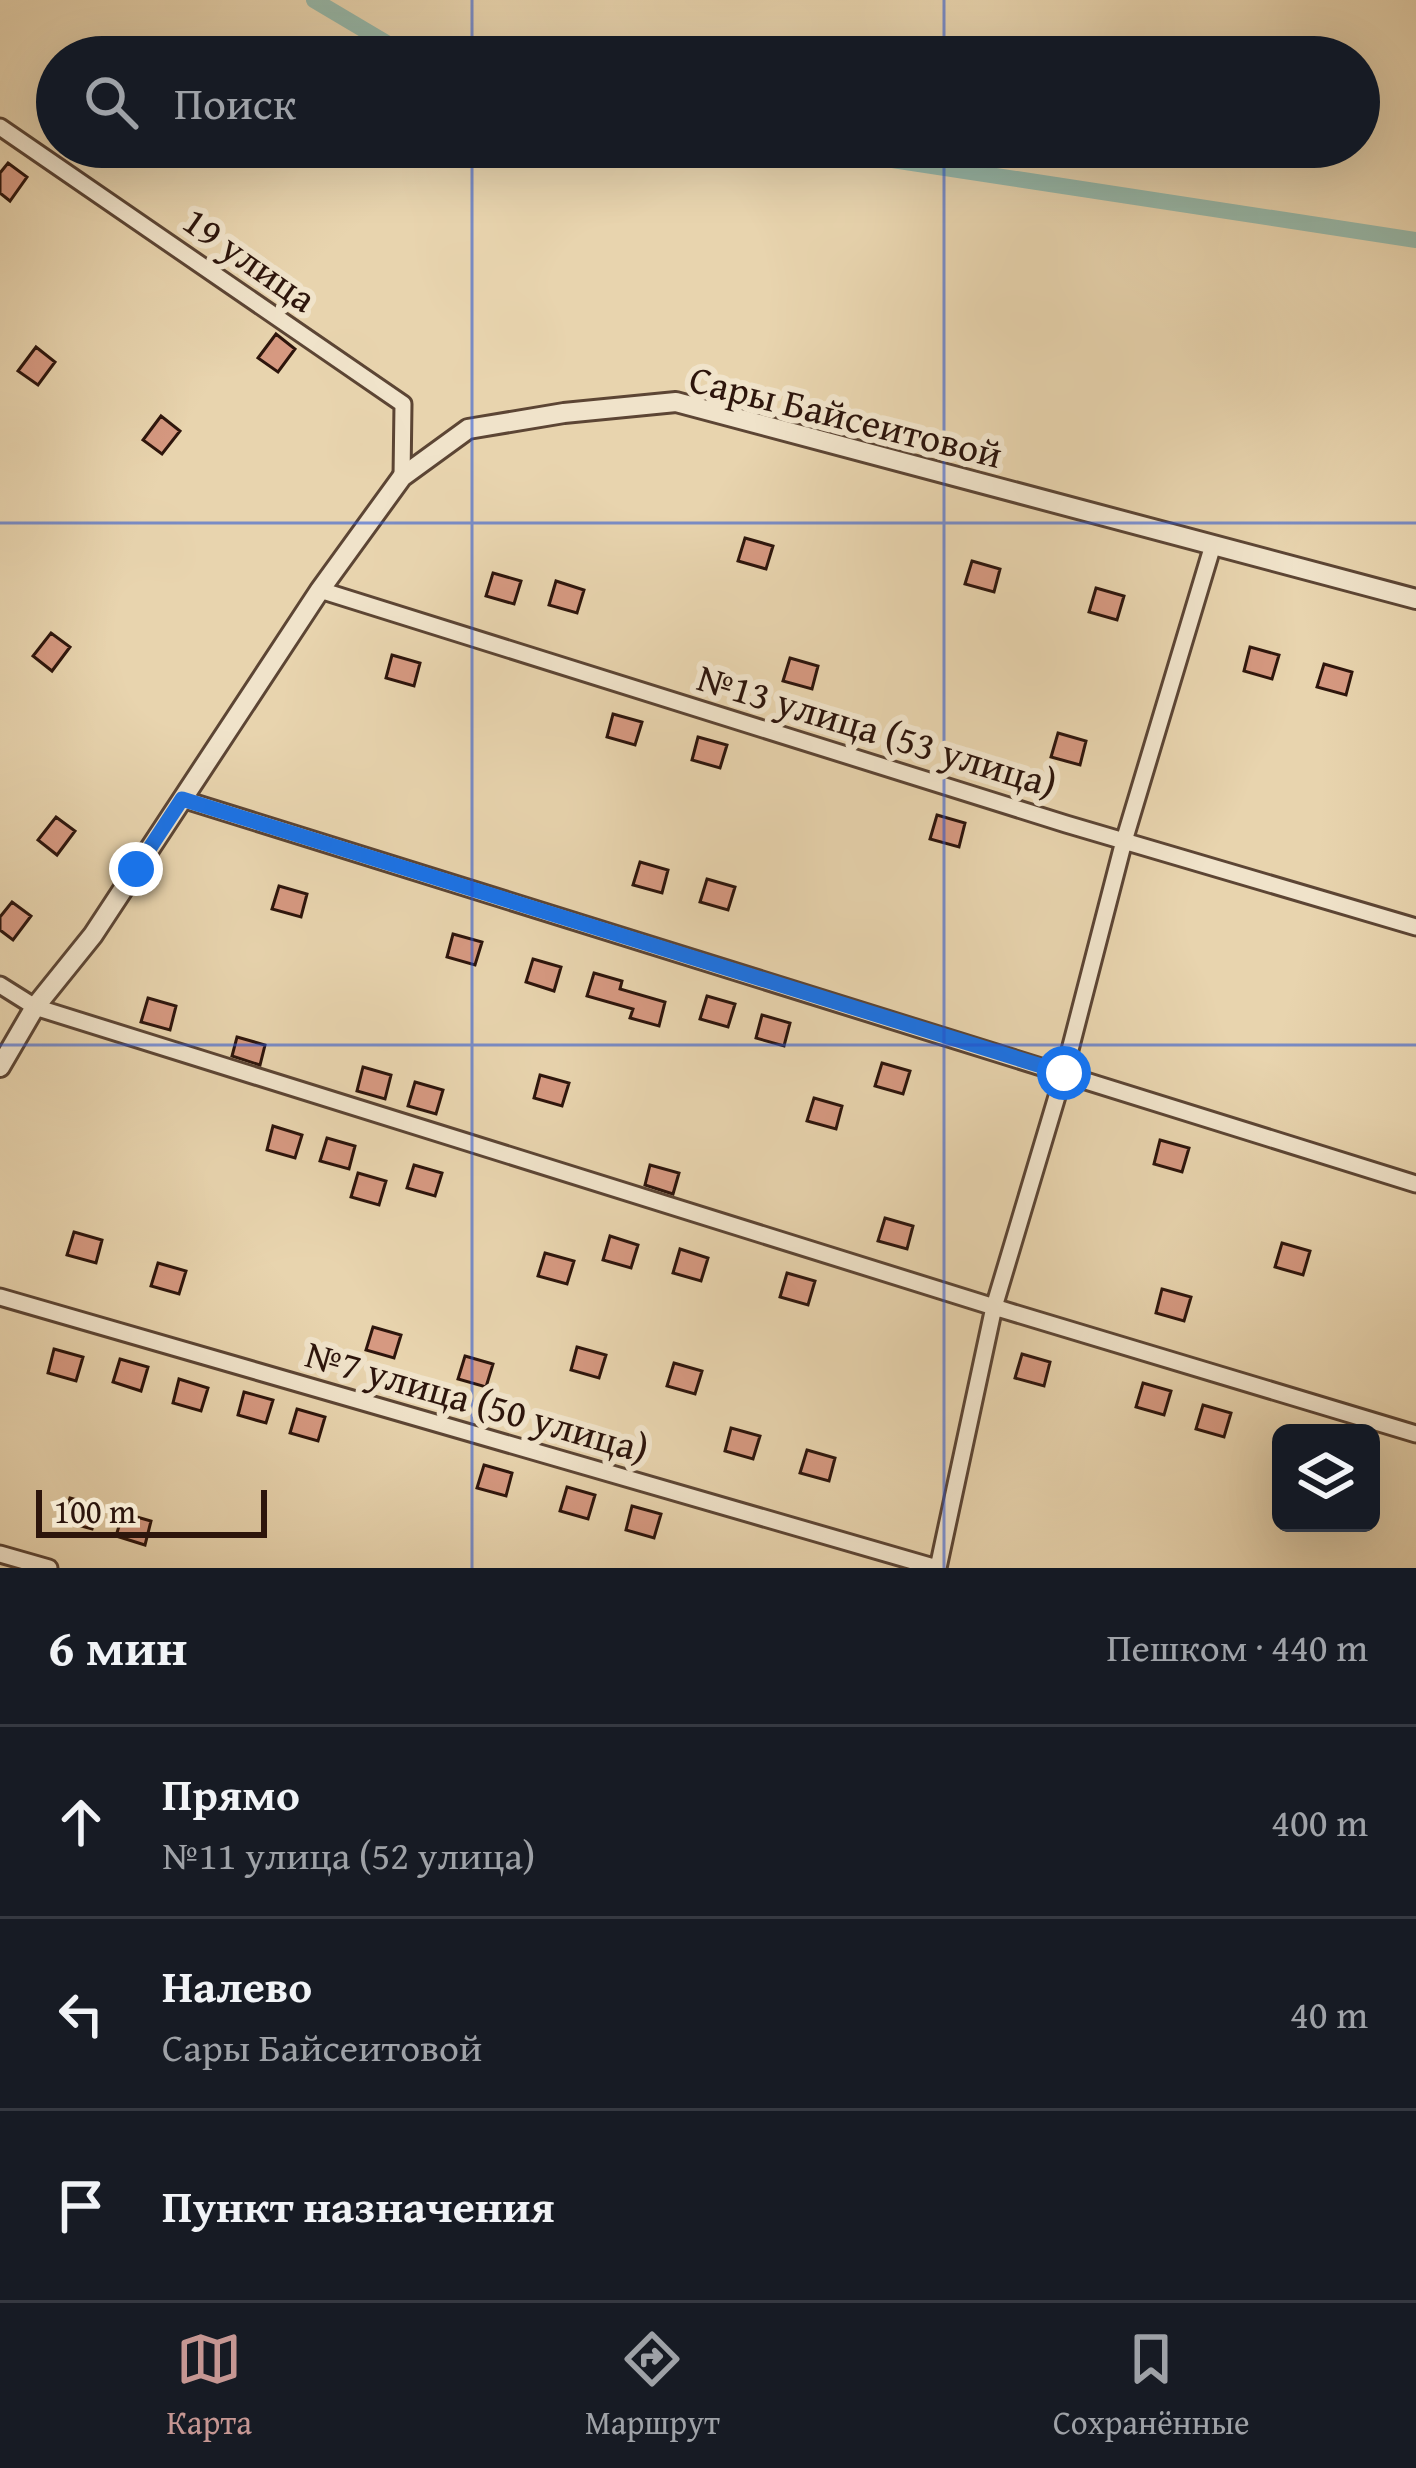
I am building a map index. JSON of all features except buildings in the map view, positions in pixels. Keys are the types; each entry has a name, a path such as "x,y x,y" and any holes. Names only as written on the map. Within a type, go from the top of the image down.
{"street":[{"name":"19 улица","path":"0,127 36,152"},
{"name":"19 улица","path":"60,168 403,404 403,477"},
{"name":"Сары Байсеитовой","path":"0,1067 35,1007 93,934 320,590 403,477 467,429 676,402 1416,599"},
{"path":"938,1568 994,1307 1064,1073 1124,841 1213,545"},
{"name":"№13 улица (53 улица)","path":"320,590 1124,841 1416,927"},
{"path":"182,799 1416,1184"},
{"path":"0,985 35,1007 1416,1434"},
{"name":"№7 улица (50 улица)","path":"0,1297 938,1568"},
{"path":"0,1554 49,1568"}],"waterway":[{"path":"314,0 375,36"},
{"path":"945,168 1416,240"}],"route":[{"path":"136,869 182,799 1064,1073"}]}
